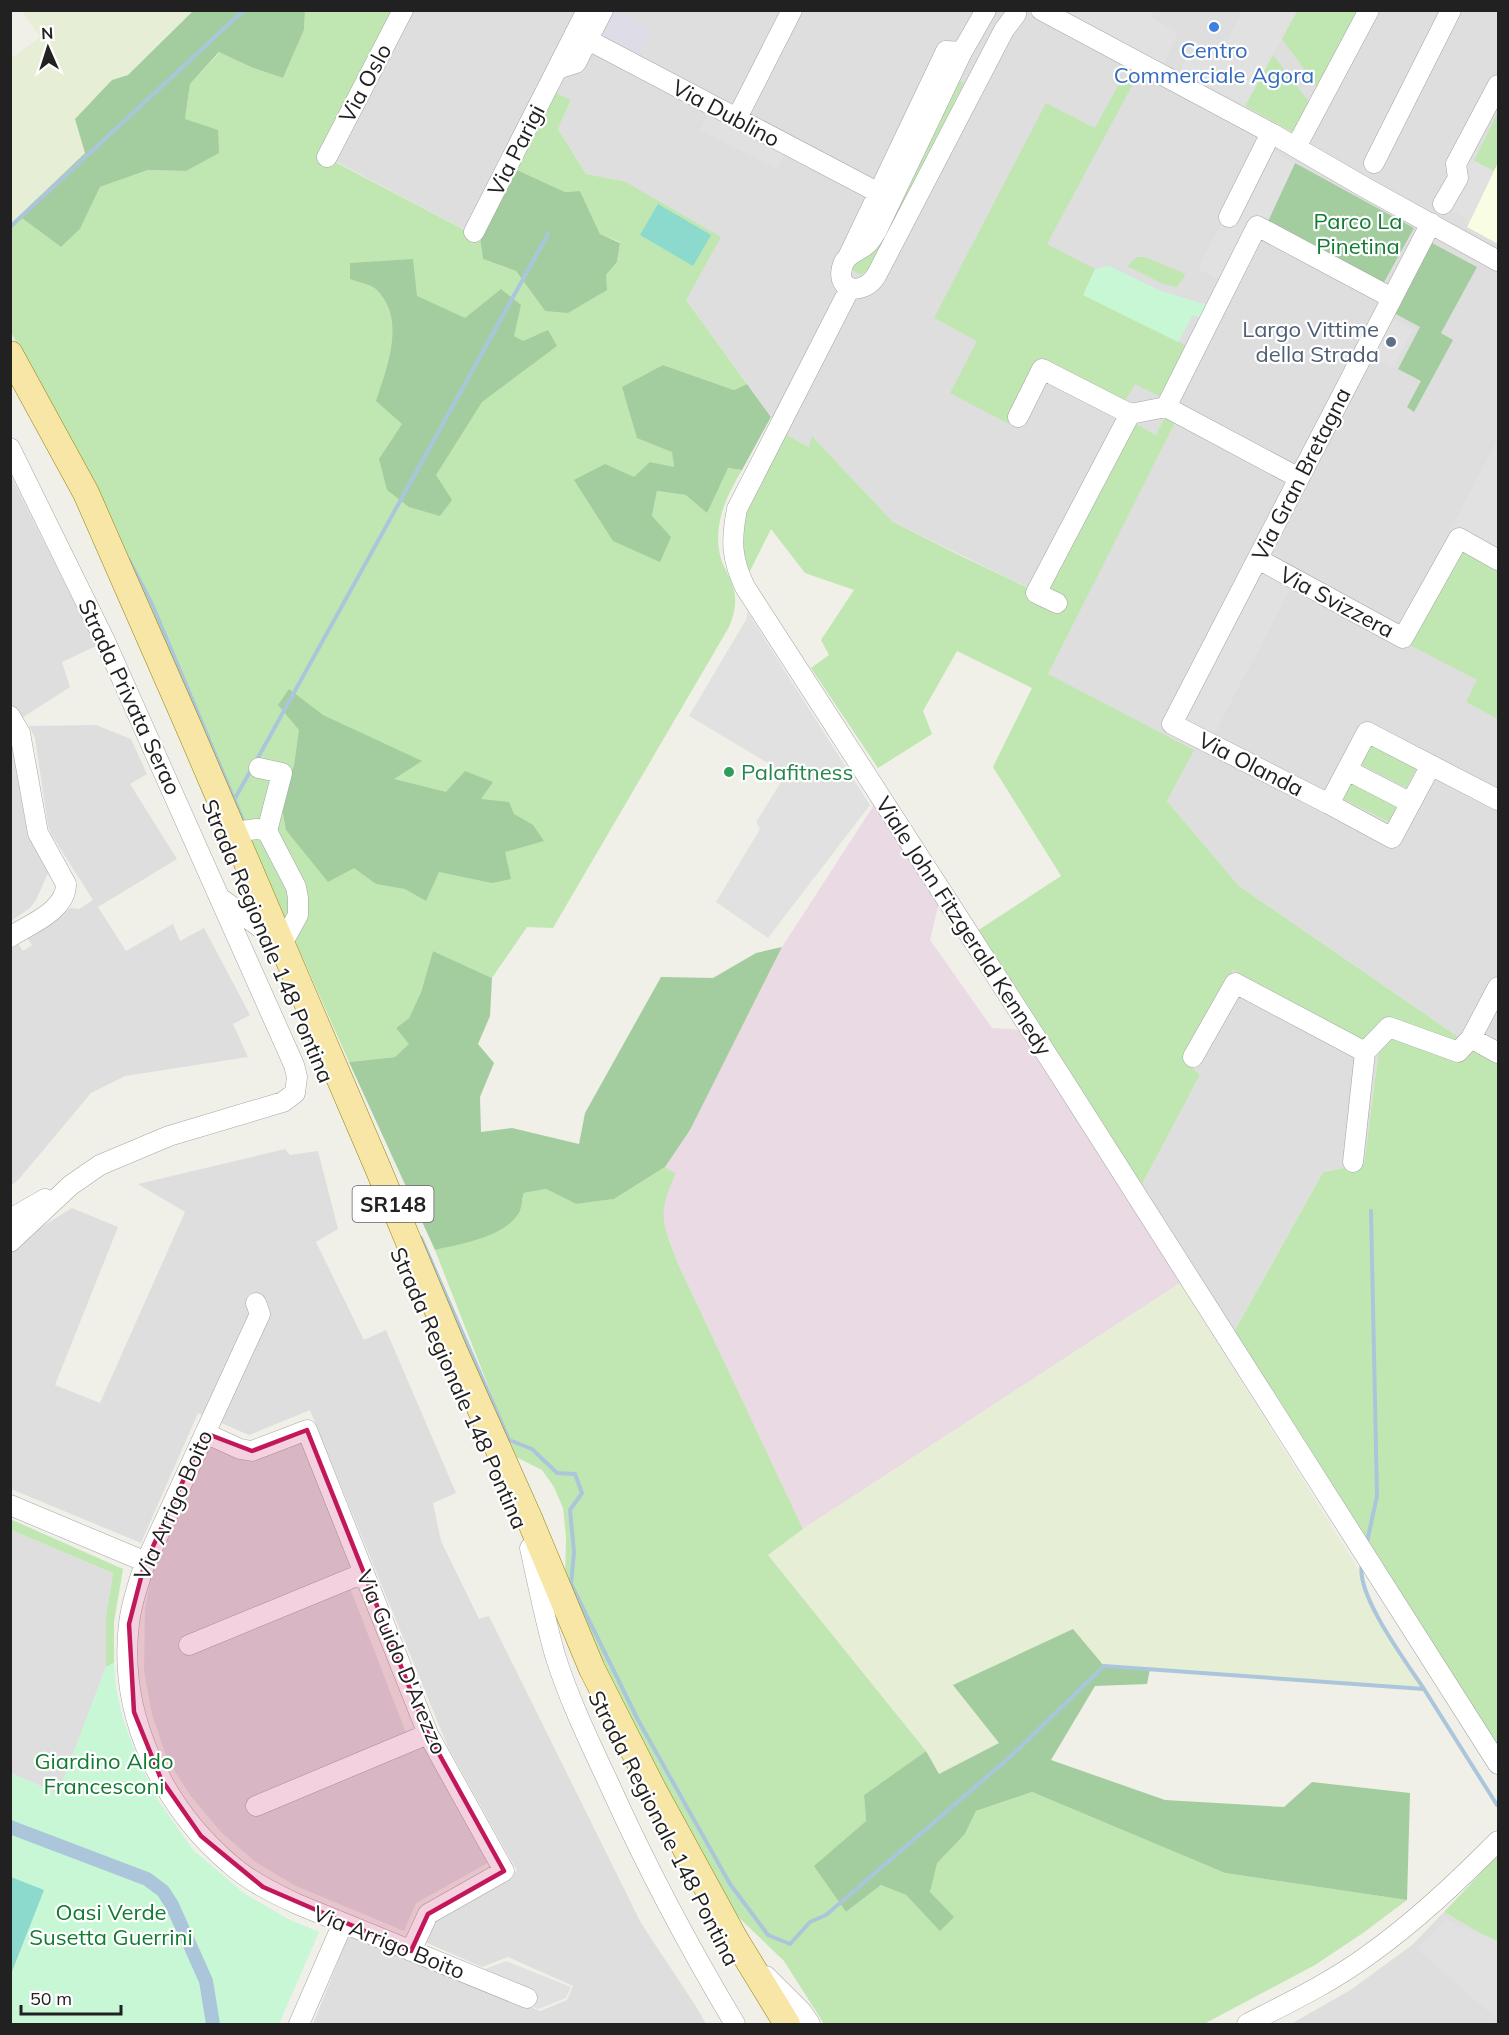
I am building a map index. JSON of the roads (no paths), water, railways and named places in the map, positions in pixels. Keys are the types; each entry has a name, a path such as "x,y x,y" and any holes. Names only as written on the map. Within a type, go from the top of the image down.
{"main road":[{"name":"Strada Regionale 148 Pontina","path":"15,363 86,493 253,831 274,937 369,1182 582,1669 642,1796 743,1979 772,2025"},
{"name":"Strada Regionale 148 Pontina","path":"15,363 274,937 592,1669 653,1789 735,1939 786,2025"}],"street":[{"name":"Via Oslo","path":"327,156 403,10"},
{"name":"Via Parigi","path":"474,232 557,69 576,63 587,10"},
{"name":"Via Parigi","path":"581,37 603,10"},
{"path":"737,118 792,10"},
{"path":"848,257 864,246 877,230 962,52 986,10"},
{"path":"1041,10 1271,133 1498,261"},
{"path":"1296,147 1369,10"},
{"path":"1374,163 1451,10"},
{"path":"962,52 946,51 877,192 841,276 842,281 850,288 865,287 876,276 1013,12"},
{"name":"Via Dublino","path":"581,37 877,192"},
{"path":"1443,204 1458,178 1456,164 1498,85"},
{"path":"1229,217 1271,133"},
{"name":"Via Gran Bretagna","path":"1172,724 1431,224"},
{"path":"1166,408 1257,226 1392,298"},
{"name":"Viale John Fitzgerald Kennedy","path":"850,288 737,508 732,532 736,570 751,597 1191,1267 1357,1542 1498,1764"},
{"path":"1018,417 1042,369 1130,414 1166,408 1299,478"},
{"path":"1057,603 1036,592 1130,414"},
{"name":"Strada Privata Serao","path":"10,448 105,641 221,898 274,937"},
{"name":"Via Svizzera","path":"1258,559 1403,638 1460,538 1498,560"},
{"path":"10,716 20,733 38,833 66,885 63,901 10,937"},
{"name":"Via Olanda","path":"1172,724 1392,838 1431,765"},
{"name":"Via Olanda","path":"1329,804 1367,732 1498,800"},
{"path":"253,831 282,773 259,768"},
{"path":"1347,770 1411,803"},
{"name":"Strada Regionale 148 Pontina","path":"253,831 296,888 298,898 298,915 274,937"},
{"path":"10,1220 71,1185 100,1165 133,1150 194,1128 277,1104 295,1093 297,1077 294,1065 221,898"},
{"path":"1194,1057 1235,983 1365,1052"},
{"path":"1353,1162 1365,1052 1389,1027 1458,1052 1471,1038 1498,987"},
{"path":"1471,1038 1498,1053"},
{"path":"10,1242 71,1185"},
{"name":"Via Arrigo Boito","path":"256,1303 260,1314 146,1562 135,1592 129,1624 128,1655 134,1712 144,1743 179,1810 230,1865 263,1887 343,1923 527,1998"},
{"name":"Via Guido D'Arezzo","path":"205,1433 240,1449 252,1450 307,1430 428,1734 504,1871 428,1914 411,1951"},
{"path":"10,1505 146,1562"},
{"path":"530,1548 543,1611 574,1707 640,1852 735,2025"},
{"path":"189,1645 364,1573"},
{"path":"256,1806 428,1734"},
{"path":"1247,2025 1366,1958 1424,1912 1498,1841"},
{"path":"299,2025 343,1923"},
{"path":"735,1939 760,1970 802,2012 810,2025"}],"waterway":[{"path":"10,227 244,10"},
{"path":"255,763 548,234"},
{"path":"129,560 152,604 244,823"},
{"path":"234,800 251,770"},
{"path":"1367,1542 1377,1496 1371,1211"},
{"path":"421,1238 509,1440 532,1449 557,1473 575,1474 582,1493 570,1510 574,1552 571,1584 638,1720 730,1884 768,1935 790,1944 810,1922 826,1915 1010,1757 1104,1666 1424,1689 1374,1610 1366,1593 1362,1564"},
{"path":"1424,1689 1497,1805"},
{"path":"10,1827 147,1879 163,1891 172,1905 206,1981 213,2024"}],"place":[{"name":"Centro Commerciale Agora","path":"1214,27"},
{"name":"Largo Vittime della Strada","path":"1391,342"},
{"name":"Palafitness","path":"729,772"}],"park label":[{"name":"Parco La Pinetina","path":"1358,234"},
{"name":"Giardino Aldo Francesconi","path":"104,1774"},
{"name":"Oasi Verde Susetta Guerrini","path":"111,1925"}]}
